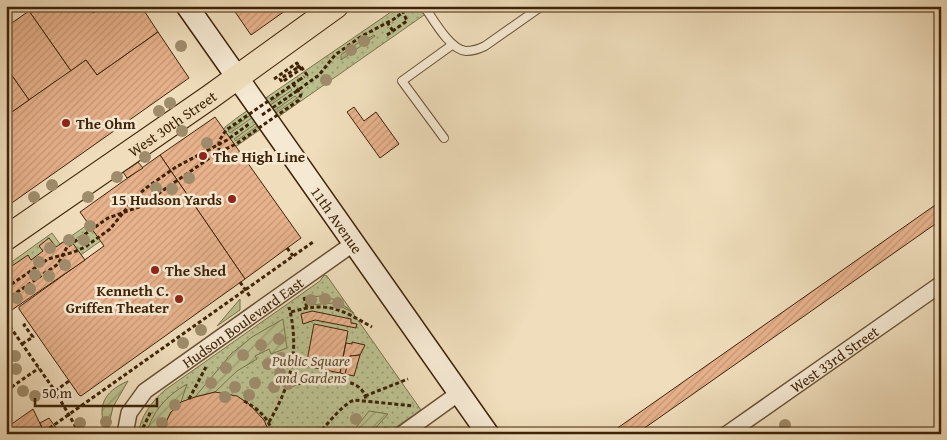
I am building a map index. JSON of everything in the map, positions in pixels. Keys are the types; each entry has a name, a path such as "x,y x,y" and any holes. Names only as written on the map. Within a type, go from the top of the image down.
{"main road":[{"name":"11th Avenue","path":"186,6 488,434"},
{"name":"West 30th Street","path":"6,238 336,6"}],"street":[{"name":"Hudson Boulevard East","path":"124,434 129,413 145,391 354,242"},
{"name":"West 33rd Street","path":"727,434 941,284"},
{"path":"402,434 459,393"}],"lane":[{"path":"424,6 452,45 464,51 475,50 485,46 542,6"},
{"path":"444,138 402,81 452,45"}],"path":[{"path":"262,115 319,75 335,55 411,6"},
{"path":"387,35 407,21 403,12"},
{"path":"387,22 393,31"},
{"path":"219,152 218,144 226,130 307,75 300,65 297,68 280,79 282,82 301,69 297,63 274,79"},
{"path":"6,300 58,264 67,247 108,218 139,207 219,152 236,144 298,100 301,94 293,84"},
{"path":"6,288 44,262 80,250 98,238 110,229 136,197 146,188 176,167 231,137"},
{"path":"44,432 313,242"},
{"path":"287,248 293,256"},
{"path":"240,282 253,301"},
{"path":"304,297 307,308"},
{"path":"269,422 277,409 286,387 293,362 295,334 289,307"},
{"path":"291,312 318,307 337,308 372,327"},
{"path":"6,321 55,391 80,434"},
{"path":"22,344 32,337 24,326 28,323"},
{"path":"189,399 207,365"},
{"path":"6,391 39,368"},
{"path":"286,387 316,380 339,381 356,387 365,396 366,400"},
{"path":"365,396 408,380"},
{"path":"55,391 70,381"},
{"path":"317,434 354,400 417,406"},
{"path":"244,401 258,410 269,422 273,434"},
{"path":"142,434 154,406"},
{"path":"439,434 444,430"}],"green space":[{"name":"The High Line","path":"397,6 437,6 6,309 6,266 52,233 60,244"},
{"path":"374,35 341,60 341,55 365,38 367,39"},
{"path":"290,88 292,90 230,133 228,131"},
{"path":"295,96 297,98 236,141 234,139"},
{"name":"Public Square and Gardens","path":"324,275 327,276 421,410 386,434 138,434 147,410 165,390 320,281"},
{"path":"321,296 336,300 354,313 334,303 309,305 308,297"},
{"path":"240,299 240,310 217,326"},
{"path":"283,319 287,348 271,354 269,349 255,356 257,359 237,371 215,392 195,397 231,354 252,337"},
{"path":"128,381 113,407 107,433 102,415 104,401 107,395 119,385"},
{"path":"187,384 181,402 171,412 160,434 146,434 152,418 161,405"},
{"path":"369,411 388,414 370,434 351,434"}],"building":[{"path":"36,6 88,6 93,13 103,6 141,6 158,32 97,75 86,60 71,71 29,11"},
{"path":"231,6 292,6 251,35"},
{"path":"29,11 71,71 29,100 6,67 6,27"},
{"name":"The Ohm","path":"158,32 189,78 6,207 6,116 86,60 97,75"},
{"path":"6,67 29,100 6,116"},
{"path":"354,107 364,121 376,112 399,144 380,158 347,112"},
{"name":"15 Hudson Yards","path":"215,117 301,238 245,279 160,155"},
{"name":"The Shed","path":"160,155 245,279 81,396 19,307 104,246 80,212"},
{"path":"138,162 143,168 127,178 123,172"},
{"path":"941,201 941,220 636,434 609,434"},
{"path":"49,238 56,247 69,238 85,260 6,314 6,270 28,255 31,260 43,251 39,246"},
{"path":"312,311 351,319 351,323 357,324 356,328 315,320 303,324 301,314"},
{"path":"314,324 348,331 340,373 306,366"},
{"path":"352,342 365,345 360,355 350,356 345,374 340,373 346,343 352,344"},
{"path":"360,355 354,376 345,374 350,356"},
{"path":"215,392 237,396 249,404 264,420 270,434 160,434 171,412 181,402"},
{"path":"33,409 45,434 6,434 6,428"},
{"path":"49,418 60,434 45,434 40,423"}],"place":[{"name":"The Ohm","path":"66,123"},
{"name":"The High Line","path":"203,156"},
{"name":"15 Hudson Yards","path":"232,199"},
{"name":"The Shed","path":"155,270"},
{"name":"Kenneth C. Griffen Theater","path":"179,299"}]}
